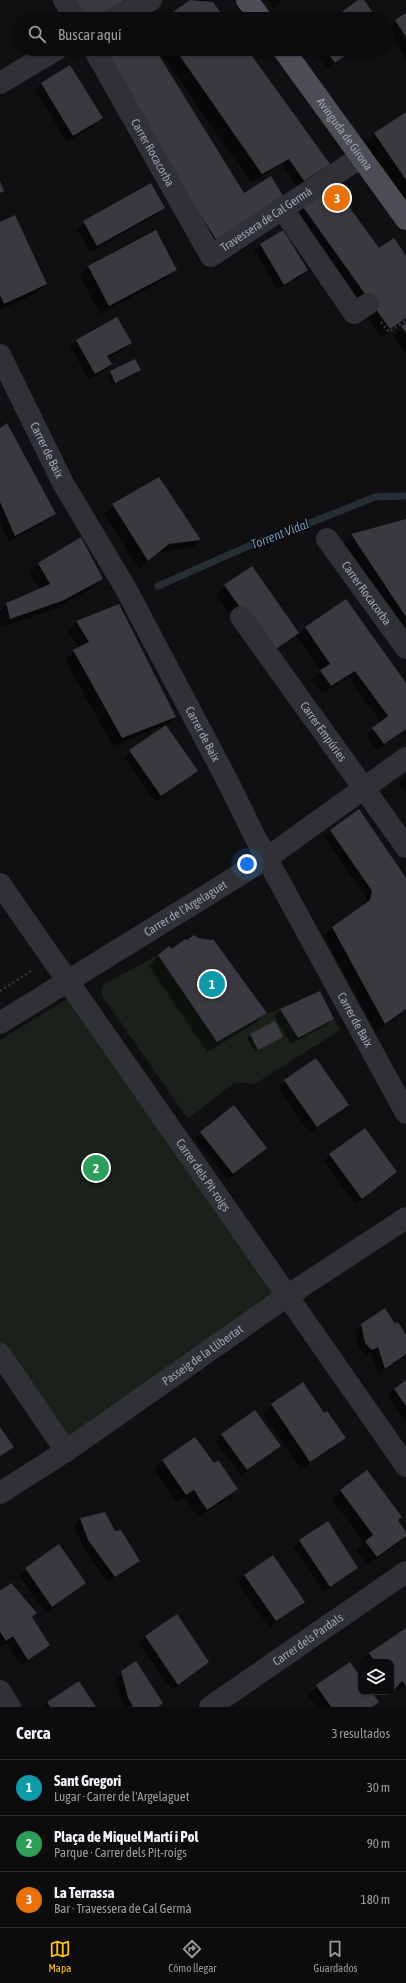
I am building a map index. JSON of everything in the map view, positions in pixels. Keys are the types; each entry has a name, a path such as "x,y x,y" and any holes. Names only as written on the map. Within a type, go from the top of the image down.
{"main road":[{"path":"247,0 256,12"},
{"name":"Avinguda de Girona","path":"288,56 406,219"}],"street":[{"path":"64,0 72,12"},
{"path":"126,12 151,0"},
{"path":"0,83 45,56"},
{"name":"Carrer Rocacorba","path":"98,56 211,256"},
{"name":"Travessera de Cal Germà","path":"211,256 361,157"},
{"path":"282,208 354,313 368,304"},
{"name":"Carrer de Baix","path":"0,354 63,483 126,590 267,858 406,1113"},
{"name":"Carrer Rocacorba","path":"327,539 406,648"},
{"name":"Carrer Empúries","path":"241,617 406,847"},
{"name":"Carrer de l'Argelaguet","path":"0,1023 267,858 406,758"},
{"name":"Carrer dels Pit-roigs","path":"0,884 406,1466"},
{"name":"Passeig de la Llibertat","path":"0,1493 66,1450 287,1296 406,1218"},
{"path":"0,1354 66,1450"},
{"name":"Carrer dels Pardals","path":"210,1707 406,1572"},
{"path":"0,1691 10,1707"}],"path":[{"path":"0,991 52,958"}],"shaded area":[{"path":"158,955 217,1042 267,1013 280,1009 298,1038 334,1019 340,1030 255,1084 235,1082 188,1119 103,997 101,990 103,985"},
{"path":"67,999 287,1296 66,1451 0,1349 0,1040"}],"building":[{"path":"74,0 125,0 105,12 82,12"},
{"path":"190,0 213,2 220,12 173,12"},
{"path":"358,0 364,0 373,12 342,12"},
{"path":"406,13 406,37 395,20"},
{"path":"100,56 159,56 244,193 271,176 285,199 217,241"},
{"path":"180,56 252,56 330,164 304,181 289,159 262,174"},
{"path":"330,56 344,56 335,63"},
{"path":"70,65 103,118 73,136 41,83"},
{"path":"406,112 406,180 374,133"},
{"path":"0,181 4,191 0,193"},
{"path":"151,183 165,208 97,246 83,221"},
{"path":"334,186 379,248 394,238 406,256 406,318 390,329 303,207"},
{"path":"15,215 47,284 4,304 0,295 0,222"},
{"path":"156,230 177,270 109,306 88,266"},
{"path":"283,230 308,270 284,285 260,244"},
{"path":"117,317 132,343 107,356 112,364 95,374 76,340"},
{"path":"406,323 406,333 401,326"},
{"path":"135,359 141,370 115,383 110,371"},
{"path":"7,423 56,514 15,536 0,502 0,428"},
{"path":"159,477 201,540 169,544 148,561 112,504"},
{"path":"406,519 406,617 351,534"},
{"path":"81,537 103,579 62,601 10,619 6,603 50,584 38,563"},
{"path":"252,566 299,633 272,652 224,585"},
{"path":"346,599 406,683 406,729 384,744 372,728 388,716 355,671 331,686 320,670 330,664 305,627"},
{"path":"119,604 176,717 122,738 73,650 89,642 76,621"},
{"path":"166,725 198,771 161,796 129,750"},
{"path":"359,809 406,878 406,1009 385,1024 332,927 370,900 372,891 330,830"},
{"path":"194,935 198,938 213,939 267,1013 217,1042 158,955 169,946 172,949 185,939 187,940"},
{"path":"320,991 334,1019 298,1038 280,1009"},
{"path":"275,1021 283,1037 258,1050 250,1034"},
{"path":"316,1058 349,1105 317,1127 284,1080"},
{"path":"234,1105 267,1148 233,1174 200,1132"},
{"path":"365,1128 397,1172 362,1199 329,1154"},
{"path":"385,1308 395,1324 398,1322 406,1335 406,1354 385,1369 378,1347 372,1350 365,1343 361,1324"},
{"path":"406,1380 406,1406 394,1389"},
{"path":"303,1382 324,1413 327,1411 346,1438 310,1462 271,1404"},
{"path":"255,1410 281,1446 247,1470 221,1434"},
{"path":"0,1427 14,1447 0,1456"},
{"path":"195,1437 214,1463 218,1460 238,1489 207,1510 194,1490 186,1495 162,1460"},
{"path":"367,1470 402,1517 398,1520 406,1532 406,1536 377,1557 365,1541 373,1535 340,1490"},
{"path":"105,1512 115,1531 121,1530 140,1561 115,1577 88,1540 80,1518"},
{"path":"328,1521 358,1568 330,1587 299,1540"},
{"path":"59,1544 86,1583 52,1607 25,1568"},
{"path":"273,1555 305,1602 276,1621 244,1575"},
{"path":"11,1583 37,1613 32,1617 50,1645 28,1660 13,1636 6,1641 0,1632 0,1591"},
{"path":"177,1614 209,1662 178,1685 145,1636"},
{"path":"406,1628 406,1686 402,1681 394,1690 394,1659 373,1659 369,1653"},
{"path":"136,1661 163,1703 158,1707 131,1707 133,1706 128,1698 121,1671"},
{"path":"350,1662 358,1673 358,1695 374,1695 379,1702 372,1707 331,1707 316,1685"},
{"path":"79,1681 96,1707 50,1707 47,1702"}],"waterway":[{"name":"Torrent Vidal","path":"158,586 253,544 375,497 406,496"}],"place":[{"name":"La Terrassa","path":"337,198"},
{"name":"Sant Gregori","path":"212,984"},
{"name":"Plaça de Miquel Martí i Pol","path":"96,1168"}]}
